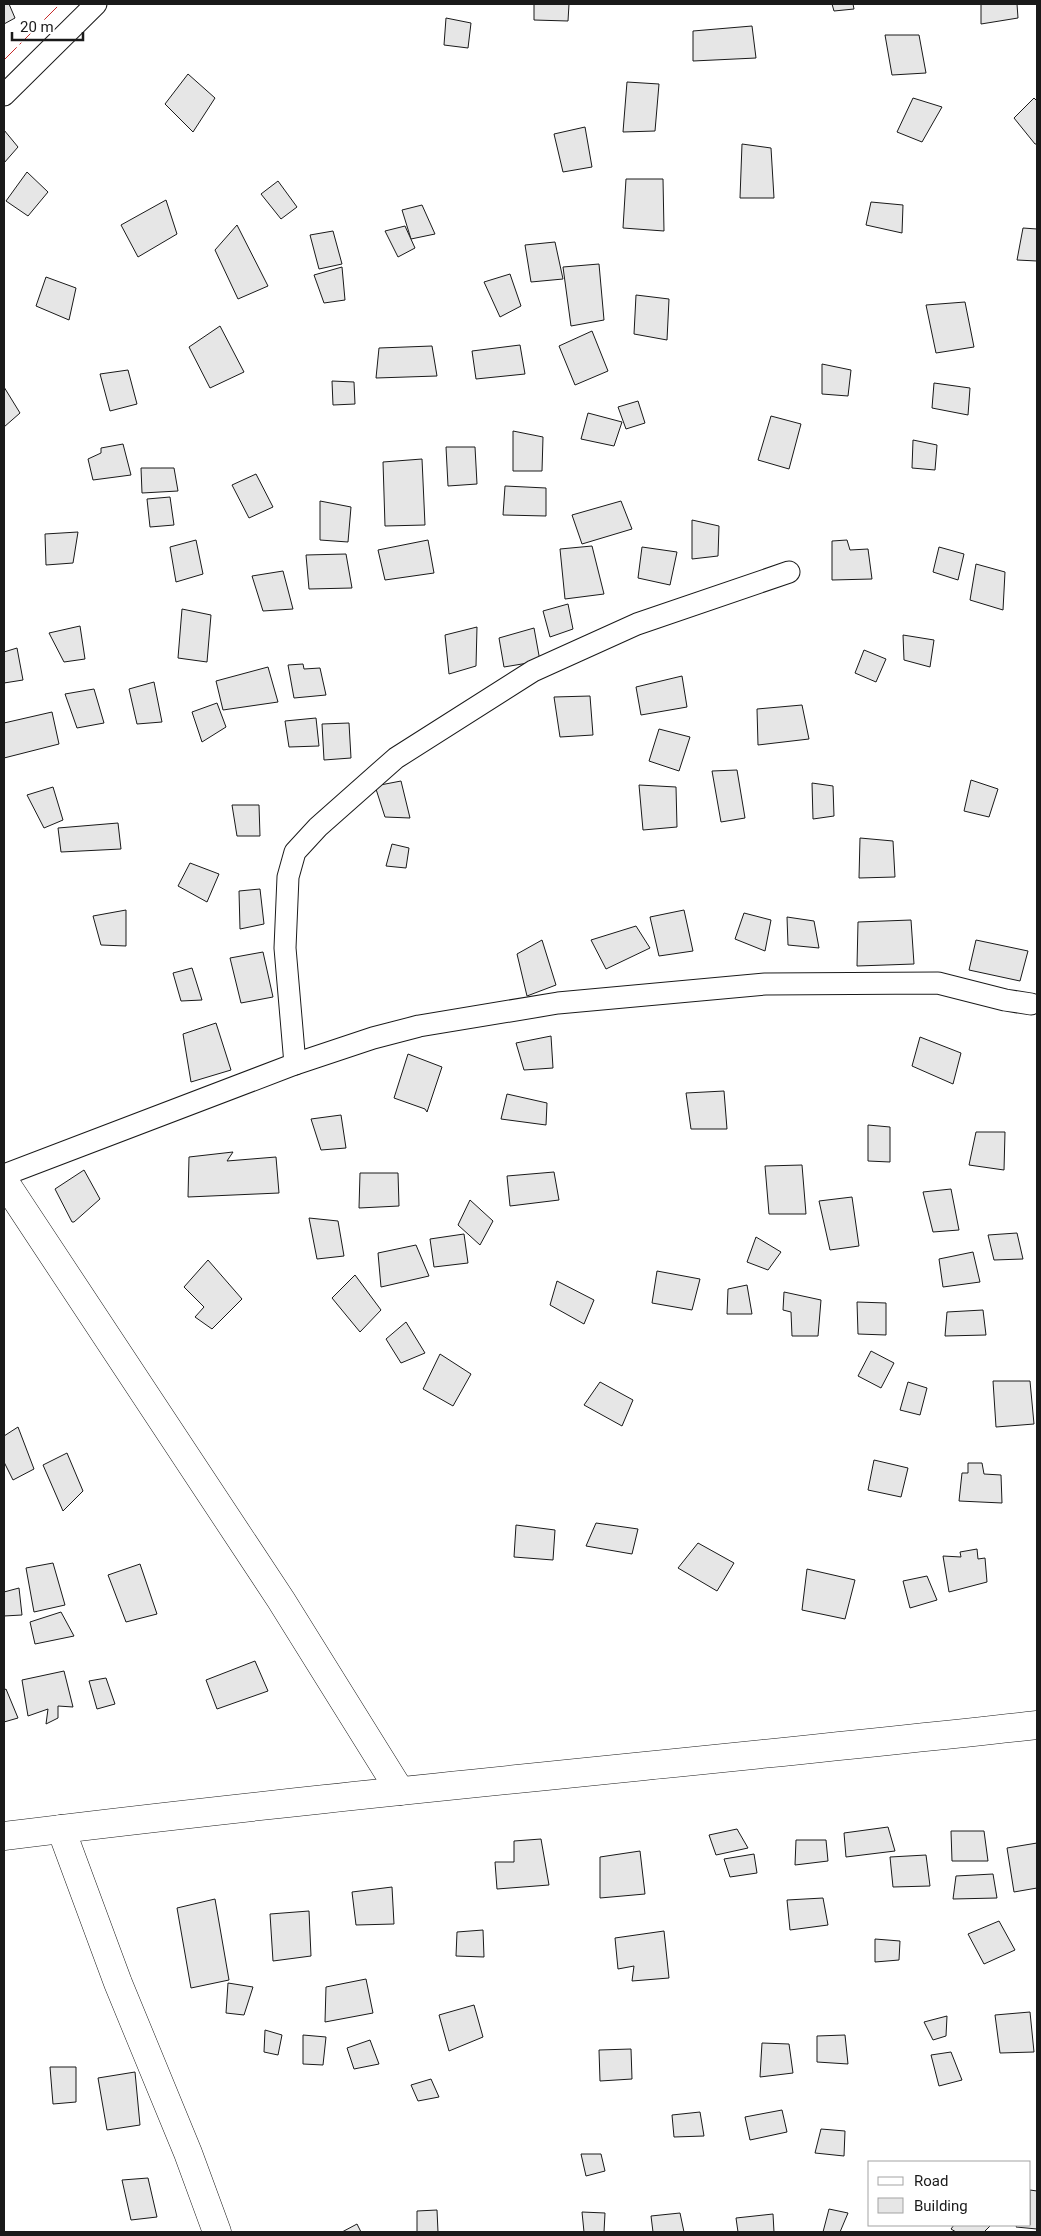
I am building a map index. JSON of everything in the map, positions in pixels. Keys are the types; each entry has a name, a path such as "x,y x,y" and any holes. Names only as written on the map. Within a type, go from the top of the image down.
{"street":[{"path":"4,95 96,4"},
{"path":"295,1064 285,948 288,877 295,852 318,827 396,758 533,671 637,624 789,572"},
{"path":"4,1175 295,1064 373,1038 419,1026 558,1004 765,984 938,983 1005,1000 1032,1004"},
{"path":"4,1181 281,1600 400,1791"},
{"path":"4,1836 400,1791 754,1756 1037,1725"},
{"path":"61,1829 118,1983 188,2153 217,2232"}],"building":[{"path":"4,4 9,4 15,18 4,24"},
{"path":"534,4 569,4 568,21 534,20"},
{"path":"832,4 853,4 854,9 834,11"},
{"path":"981,4 1017,4 1018,18 981,24"},
{"path":"446,18 471,23 468,48 444,45"},
{"path":"752,26 756,58 693,61 693,31"},
{"path":"885,35 919,35 926,73 892,75"},
{"path":"188,74 215,98 193,132 165,104"},
{"path":"627,82 659,84 655,131 623,132"},
{"path":"913,98 942,107 922,142 897,132"},
{"path":"1034,98 1037,101 1037,144 1014,118"},
{"path":"585,127 592,167 563,172 554,134"},
{"path":"4,130 18,147 4,163"},
{"path":"742,144 771,148 774,198 740,198"},
{"path":"27,172 48,192 28,216 6,201"},
{"path":"626,179 663,179 664,231 623,228"},
{"path":"278,181 297,207 281,219 261,194"},
{"path":"166,200 177,234 138,257 121,225"},
{"path":"871,202 903,205 902,233 866,225"},
{"path":"422,205 435,234 411,239 402,210"},
{"path":"237,225 268,286 238,299 215,250"},
{"path":"405,226 415,248 398,257 385,231"},
{"path":"1023,228 1037,229 1037,261 1017,260"},
{"path":"333,231 342,264 319,269 310,235"},
{"path":"555,242 563,279 531,282 525,245"},
{"path":"599,264 604,320 571,326 563,267"},
{"path":"342,267 345,300 324,303 314,275"},
{"path":"510,274 521,306 500,317 484,282"},
{"path":"46,277 76,288 69,320 36,306"},
{"path":"636,295 669,299 667,340 634,334"},
{"path":"965,302 974,347 936,353 926,305"},
{"path":"220,326 244,372 210,388 189,347"},
{"path":"592,331 608,371 575,385 559,346"},
{"path":"520,345 525,374 476,379 472,351"},
{"path":"432,346 437,376 376,378 379,348"},
{"path":"822,364 851,370 848,396 822,394"},
{"path":"128,370 137,404 110,411 100,374"},
{"path":"332,381 354,382 355,404 333,405"},
{"path":"934,383 970,388 968,415 932,408"},
{"path":"4,387 20,413 4,427"},
{"path":"638,401 645,423 626,429 618,407"},
{"path":"588,413 622,422 614,446 581,439"},
{"path":"771,416 801,424 789,469 758,460"},
{"path":"513,431 543,437 542,471 513,471"},
{"path":"913,440 937,445 935,470 912,468"},
{"path":"123,444 131,475 93,480 88,459 101,453 101,448"},
{"path":"446,447 475,447 477,484 448,486"},
{"path":"422,459 425,525 385,526 383,462"},
{"path":"141,468 174,468 178,491 142,493"},
{"path":"256,474 273,507 249,518 232,485"},
{"path":"505,486 546,488 546,516 503,515"},
{"path":"170,497 174,525 150,527 147,499"},
{"path":"320,501 351,507 348,542 320,540"},
{"path":"621,501 632,529 582,544 572,515"},
{"path":"692,520 719,526 718,556 692,559"},
{"path":"78,532 73,563 46,565 45,534"},
{"path":"196,540 203,574 176,582 170,547"},
{"path":"428,540 434,573 385,580 378,550"},
{"path":"847,540 850,550 868,549 872,579 832,580 832,541"},
{"path":"592,546 604,594 565,599 560,549"},
{"path":"642,547 677,552 670,585 638,578"},
{"path":"939,547 964,554 958,580 933,572"},
{"path":"346,554 352,588 309,589 306,555"},
{"path":"976,564 1005,572 1003,610 970,600"},
{"path":"283,571 293,609 263,611 252,576"},
{"path":"568,604 573,629 550,637 543,611"},
{"path":"182,609 211,615 207,662 178,658"},
{"path":"80,626 85,659 64,662 49,633"},
{"path":"477,627 476,666 449,674 445,635"},
{"path":"534,628 540,661 504,667 499,638"},
{"path":"903,635 934,640 930,667 904,660"},
{"path":"17,648 23,680 4,683 4,652"},
{"path":"864,650 886,659 876,682 855,673"},
{"path":"303,664 304,669 320,668 326,695 294,698 288,665"},
{"path":"268,667 278,702 223,710 216,681"},
{"path":"682,676 687,707 641,715 636,687"},
{"path":"154,682 162,722 137,724 129,689"},
{"path":"94,689 104,723 77,728 65,694"},
{"path":"590,696 593,735 560,737 554,697"},
{"path":"217,703 226,727 202,742 192,712"},
{"path":"802,705 809,739 758,745 757,709"},
{"path":"52,712 59,744 4,758 4,723"},
{"path":"316,718 319,746 289,747 285,721"},
{"path":"349,723 351,758 324,760 322,724"},
{"path":"659,729 690,737 679,771 649,761"},
{"path":"737,770 745,818 721,822 712,771"},
{"path":"971,780 998,789 989,817 964,811"},
{"path":"401,781 410,818 385,817 375,786"},
{"path":"812,783 833,786 834,816 813,819"},
{"path":"639,785 676,787 677,827 643,830"},
{"path":"53,787 63,820 44,828 27,795"},
{"path":"232,805 259,805 260,836 237,836"},
{"path":"118,823 121,849 61,852 58,828"},
{"path":"860,838 893,841 895,877 859,878"},
{"path":"392,844 409,848 406,868 386,866"},
{"path":"190,863 219,874 207,902 178,886"},
{"path":"260,889 264,924 240,929 239,891"},
{"path":"126,910 126,946 101,945 93,916"},
{"path":"684,910 693,951 659,956 650,917"},
{"path":"744,913 771,920 765,951 735,939"},
{"path":"787,917 814,921 819,948 788,945"},
{"path":"911,920 914,964 857,966 858,922"},
{"path":"636,926 650,948 606,969 591,940"},
{"path":"542,940 556,985 527,996 517,954"},
{"path":"976,940 1028,951 1020,981 969,970"},
{"path":"263,952 273,997 241,1003 230,958"},
{"path":"192,968 202,1000 181,1001 173,973"},
{"path":"216,1023 231,1070 191,1082 183,1034"},
{"path":"551,1036 553,1068 524,1070 516,1043"},
{"path":"920,1037 961,1053 953,1084 912,1066"},
{"path":"408,1054 442,1067 427,1112 425,1109 394,1098"},
{"path":"724,1091 727,1129 691,1129 686,1093"},
{"path":"507,1094 547,1103 546,1125 501,1119"},
{"path":"341,1115 346,1148 321,1150 311,1119"},
{"path":"868,1125 890,1127 890,1162 868,1161"},
{"path":"976,1132 1005,1132 1004,1170 969,1165"},
{"path":"233,1152 227,1161 276,1157 279,1193 188,1197 189,1157"},
{"path":"802,1165 806,1214 769,1214 765,1166"},
{"path":"84,1170 100,1199 72,1222 55,1189"},
{"path":"554,1172 559,1200 510,1206 507,1176"},
{"path":"360,1173 398,1173 399,1206 359,1208"},
{"path":"951,1189 959,1230 933,1232 923,1192"},
{"path":"852,1197 859,1246 830,1250 819,1201"},
{"path":"470,1200 493,1221 480,1245 458,1225"},
{"path":"309,1218 338,1221 344,1256 317,1259"},
{"path":"1017,1233 1023,1259 994,1260 988,1235"},
{"path":"464,1234 468,1263 434,1267 430,1239"},
{"path":"756,1237 781,1252 768,1270 747,1262"},
{"path":"416,1245 429,1276 381,1287 378,1253"},
{"path":"973,1252 980,1282 943,1287 939,1259"},
{"path":"208,1260 242,1299 212,1329 195,1317 204,1307 184,1287"},
{"path":"657,1271 700,1279 692,1310 652,1303"},
{"path":"355,1275 381,1310 360,1332 332,1298"},
{"path":"557,1281 594,1300 584,1324 550,1305"},
{"path":"747,1285 752,1314 727,1314 728,1289"},
{"path":"784,1292 821,1300 818,1336 792,1336 791,1312 783,1310"},
{"path":"857,1302 886,1303 886,1335 858,1334"},
{"path":"983,1310 986,1335 945,1336 947,1312"},
{"path":"406,1322 425,1353 401,1363 386,1339"},
{"path":"871,1351 894,1363 881,1388 858,1376"},
{"path":"440,1354 471,1374 453,1406 423,1389"},
{"path":"993,1381 1030,1381 1034,1424 996,1427"},
{"path":"600,1382 633,1400 622,1426 584,1405"},
{"path":"908,1382 927,1388 920,1415 900,1410"},
{"path":"18,1427 34,1469 13,1480 4,1462 4,1436"},
{"path":"67,1453 83,1491 63,1511 43,1465"},
{"path":"874,1460 908,1468 901,1497 868,1490"},
{"path":"968,1463 982,1463 984,1474 1001,1475 1002,1503 959,1501 962,1473 968,1473"},
{"path":"596,1523 638,1529 632,1554 586,1546"},
{"path":"516,1525 555,1530 553,1560 514,1557"},
{"path":"698,1543 734,1563 717,1591 678,1568"},
{"path":"977,1549 978,1559 985,1558 987,1582 949,1592 943,1556 961,1557 960,1552"},
{"path":"53,1563 65,1605 34,1612 26,1568"},
{"path":"140,1564 157,1614 126,1622 108,1575"},
{"path":"807,1569 855,1580 845,1619 802,1610"},
{"path":"927,1576 937,1600 910,1608 903,1581"},
{"path":"19,1588 22,1615 4,1616 4,1592"},
{"path":"61,1612 74,1636 35,1644 30,1622"},
{"path":"255,1661 268,1691 217,1709 206,1680"},
{"path":"64,1671 73,1707 58,1706 58,1718 46,1724 48,1709 28,1716 22,1680"},
{"path":"106,1678 115,1704 97,1709 89,1681"},
{"path":"6,1689 18,1718 4,1722 4,1690"},
{"path":"888,1827 895,1851 846,1857 844,1833"},
{"path":"737,1829 748,1848 716,1855 709,1835"},
{"path":"951,1831 984,1831 988,1861 952,1861"},
{"path":"541,1839 549,1885 497,1889 495,1862 514,1862 514,1841"},
{"path":"796,1840 826,1840 828,1861 795,1865"},
{"path":"1037,1843 1037,1888 1014,1892 1007,1848"},
{"path":"640,1851 645,1894 600,1898 600,1857"},
{"path":"754,1854 757,1873 730,1877 724,1859"},
{"path":"926,1855 930,1886 893,1887 890,1857"},
{"path":"993,1874 997,1898 953,1899 956,1876"},
{"path":"392,1887 394,1924 356,1925 352,1892"},
{"path":"823,1898 828,1925 790,1930 787,1900"},
{"path":"215,1899 229,1980 191,1988 177,1908"},
{"path":"309,1911 311,1956 273,1961 270,1914"},
{"path":"999,1921 1015,1950 984,1964 968,1934"},
{"path":"483,1930 484,1957 456,1956 457,1932"},
{"path":"664,1931 669,1978 632,1981 634,1966 618,1969 615,1938"},
{"path":"875,1939 900,1941 899,1960 875,1962"},
{"path":"366,1979 373,2013 325,2022 326,1987"},
{"path":"228,1983 253,1987 244,2015 226,2013"},
{"path":"474,2005 483,2037 449,2051 439,2015"},
{"path":"1030,2012 1034,2052 1000,2053 995,2015"},
{"path":"947,2016 946,2036 933,2040 924,2022"},
{"path":"265,2030 282,2035 278,2055 264,2052"},
{"path":"303,2035 326,2037 323,2065 303,2064"},
{"path":"845,2035 848,2064 817,2062 817,2036"},
{"path":"370,2040 379,2064 354,2069 347,2048"},
{"path":"762,2043 789,2044 793,2073 760,2077"},
{"path":"631,2049 632,2079 600,2081 599,2050"},
{"path":"951,2052 962,2080 939,2086 931,2055"},
{"path":"50,2067 76,2067 76,2102 53,2104"},
{"path":"135,2072 140,2125 107,2130 98,2078"},
{"path":"431,2079 439,2097 418,2101 411,2085"},
{"path":"782,2110 787,2132 750,2140 745,2117"},
{"path":"700,2112 704,2136 674,2137 672,2115"},
{"path":"821,2129 845,2131 844,2156 815,2153"},
{"path":"581,2154 601,2154 605,2171 586,2176"},
{"path":"148,2178 157,2217 131,2220 122,2180"},
{"path":"1031,2190 1037,2191 1037,2229 1016,2227 1031,2226"},
{"path":"829,2209 848,2213 840,2232 823,2232"},
{"path":"437,2210 438,2232 417,2232 417,2211"},
{"path":"582,2212 605,2213 604,2232 584,2232"},
{"path":"680,2213 684,2232 653,2232 651,2216"},
{"path":"773,2214 774,2232 738,2232 736,2218"},
{"path":"357,2224 361,2232 342,2232"},
{"path":"953,2226 990,2226 984,2232 956,2232 951,2229"}],"power":[{"path":"4,60 60,4"}]}
